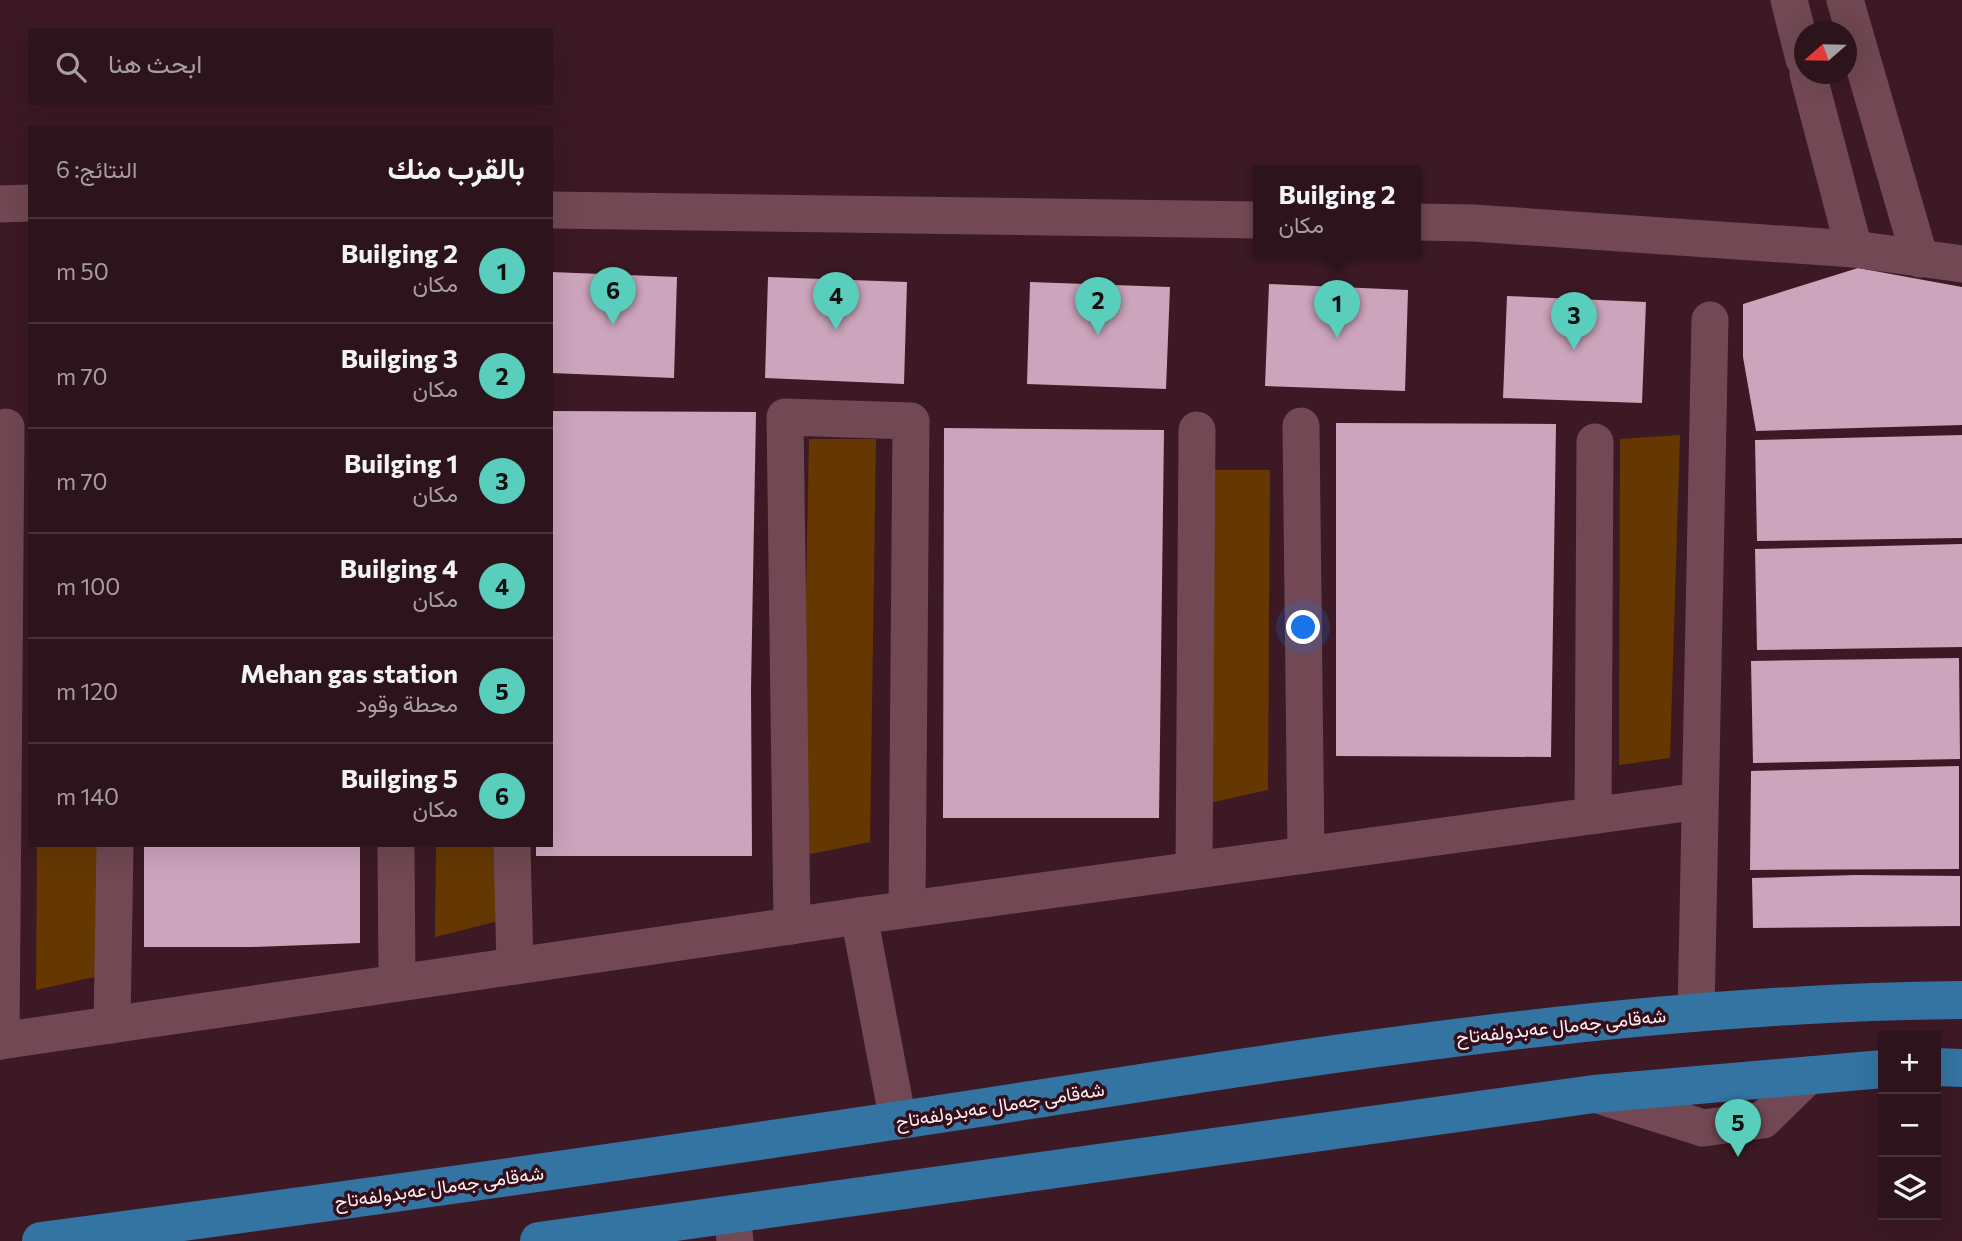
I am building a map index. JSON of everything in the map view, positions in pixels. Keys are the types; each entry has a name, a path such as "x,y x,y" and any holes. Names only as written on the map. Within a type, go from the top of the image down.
{"main road":[{"name":"شەقامی جەمال عەبدولفەتاح","path":"41,1241 898,1121 1401,1043 1696,1013 1962,1000"},
{"path":"1941,1067 1962,1068"},
{"path":"539,1241 733,1228 1594,1094 1878,1069"}],"street":[{"path":"1845,0 1920,259"},
{"path":"1789,1 1794,21"},
{"path":"1811,84 1854,249"},
{"path":"0,204 28,203"},
{"path":"553,210 1253,220"},
{"path":"1421,222 1473,223 1854,249 1962,264"},
{"path":"1696,1013 1710,320"},
{"path":"792,926 785,417 911,421 907,909"},
{"path":"6,426 1,1041 907,909 1700,801"},
{"path":"1301,426 1306,855"},
{"path":"1194,870 1197,430"},
{"path":"1593,816 1595,442"},
{"path":"112,1025 115,847"},
{"path":"396,847 397,983"},
{"path":"512,847 515,966"},
{"path":"859,916 898,1121"}],"shaded area":[{"path":"1680,435 1670,758 1619,765 1620,439"},
{"path":"809,439 876,439 870,842 801,856"},
{"path":"1209,470 1270,470 1268,790 1205,804"},
{"path":"37,847 98,847 99,976 36,990"},
{"path":"436,847 498,847 498,921 435,937"}],"building":[{"path":"1858,268 1962,287 1962,425 1756,431 1743,357 1743,304"},
{"path":"553,272 677,277 674,378 553,373"},
{"path":"768,277 907,282 904,384 765,378"},
{"path":"1030,282 1170,287 1166,389 1027,384"},
{"path":"1269,284 1408,290 1405,391 1265,386"},
{"path":"1507,296 1646,302 1642,403 1503,398"},
{"path":"553,411 756,412 751,689 752,856 536,856 536,847 553,847"},
{"path":"1336,423 1556,424 1551,757 1336,756"},
{"path":"944,428 1164,430 1159,818 943,818"},
{"path":"1962,435 1962,538 1757,541 1755,440"},
{"path":"1962,544 1962,647 1757,650 1755,549"},
{"path":"1959,658 1960,759 1753,763 1751,661"},
{"path":"1959,766 1959,869 1750,870 1751,771"},
{"path":"144,847 360,847 360,943 144,947"},
{"path":"1960,876 1960,926 1753,928 1752,878"}],"place":[{"name":"Builging 5","path":"613,325"},
{"name":"Builging 4","path":"836,330"},
{"name":"Builging 3","path":"1098,335"},
{"name":"Builging 2","path":"1337,338"},
{"name":"Builging 1","path":"1574,350"},
{"name":"Mehan gas station","path":"1738,1157"}]}
